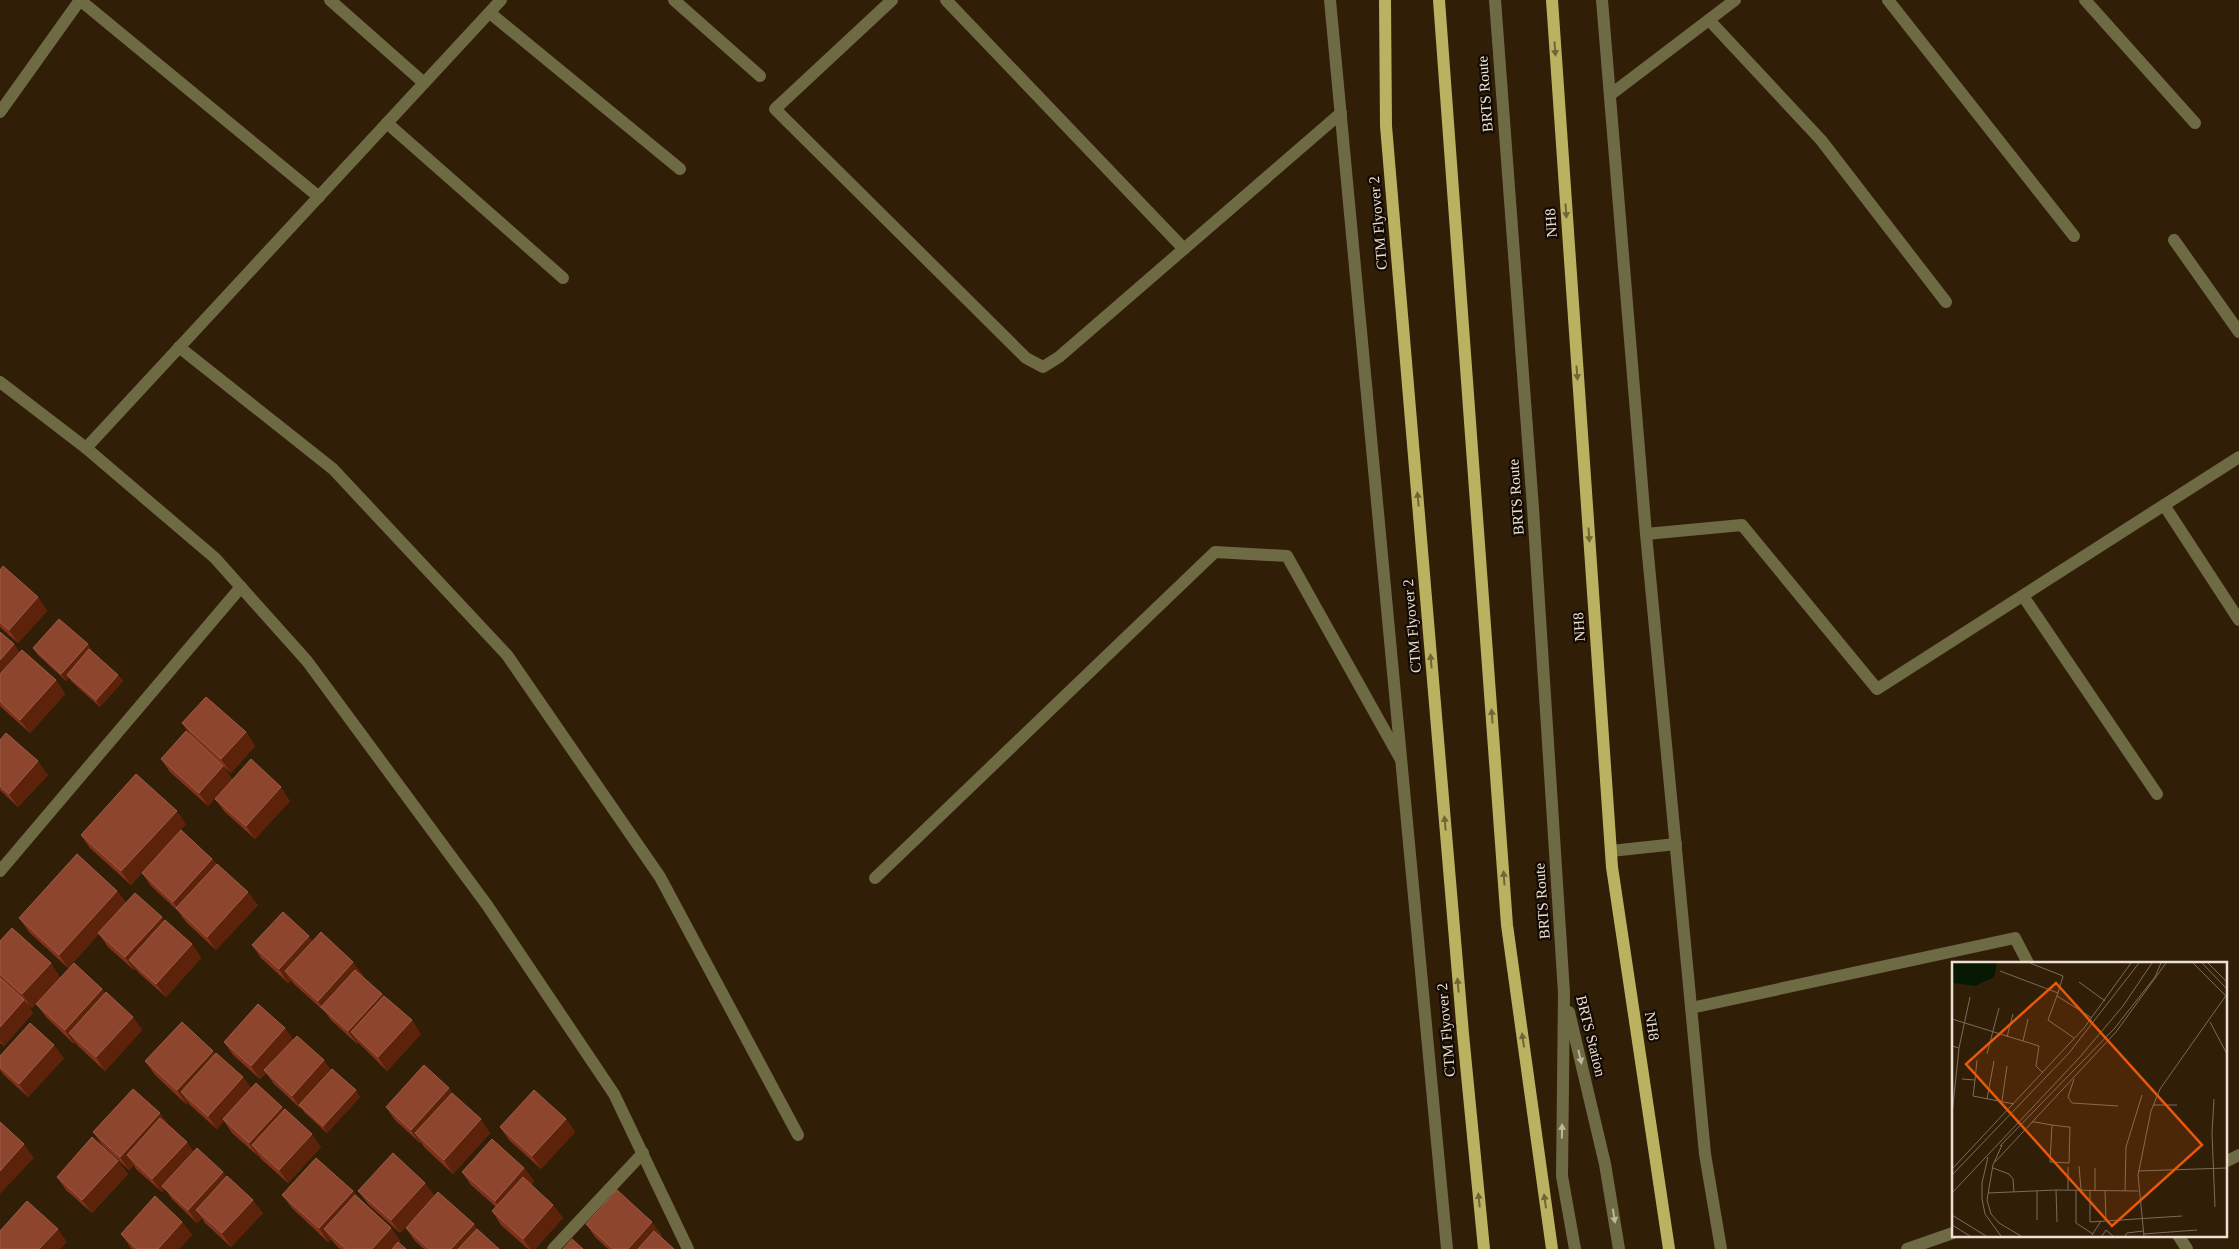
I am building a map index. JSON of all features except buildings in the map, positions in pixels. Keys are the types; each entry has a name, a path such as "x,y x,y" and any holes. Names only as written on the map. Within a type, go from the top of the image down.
{"main road":[{"name":"CTM Flyover 2","path":"1385,0 1387,136 1462,1024 1484,1249"},
{"path":"1439,0 1507,925 1552,1249"},
{"name":"NH8","path":"1552,0 1611,851 1669,1249"}],"street":[{"path":"0,112 80,0 318,197"},
{"path":"330,0 424,83"},
{"path":"86,448 501,0"},
{"path":"674,0 760,76"},
{"path":"892,0 775,109 1026,358 1043,367 1059,357 1341,113"},
{"path":"946,0 1184,249"},
{"path":"1330,0 1447,1249"},
{"name":"BRTS Route","path":"1494,0 1533,508 1564,993"},
{"path":"1602,0 1646,534 1691,1008 1705,1154 1721,1249"},
{"path":"1610,95 1735,0"},
{"path":"1888,0 2074,236"},
{"path":"2085,0 2195,123"},
{"path":"490,13 680,169"},
{"path":"1709,20 1821,140 1946,302"},
{"path":"387,123 563,278"},
{"path":"2174,240 2239,332"},
{"path":"179,347 333,469 507,655 660,877 798,1135"},
{"path":"0,382 86,448 215,558 307,662 487,905 614,1094 688,1249"},
{"path":"1646,534 1742,525 1877,689 2239,457"},
{"path":"2164,505 2239,620"},
{"path":"875,878 1215,552 1287,556 1402,763"},
{"path":"0,871 241,587"},
{"path":"2023,596 2157,794"},
{"path":"1611,851 1676,844"},
{"path":"1691,1008 2015,938 2027,962"},
{"name":"BRTS Station","path":"1564,993 1562,1176 1575,1249"},
{"name":"BRTS Station","path":"1564,993 1605,1164 1619,1249"},
{"path":"552,1249 643,1153"},
{"path":"2226,1162 2239,1155"},
{"path":"1907,1249 1952,1233"},
{"path":"2179,1236 2186,1249"}]}
